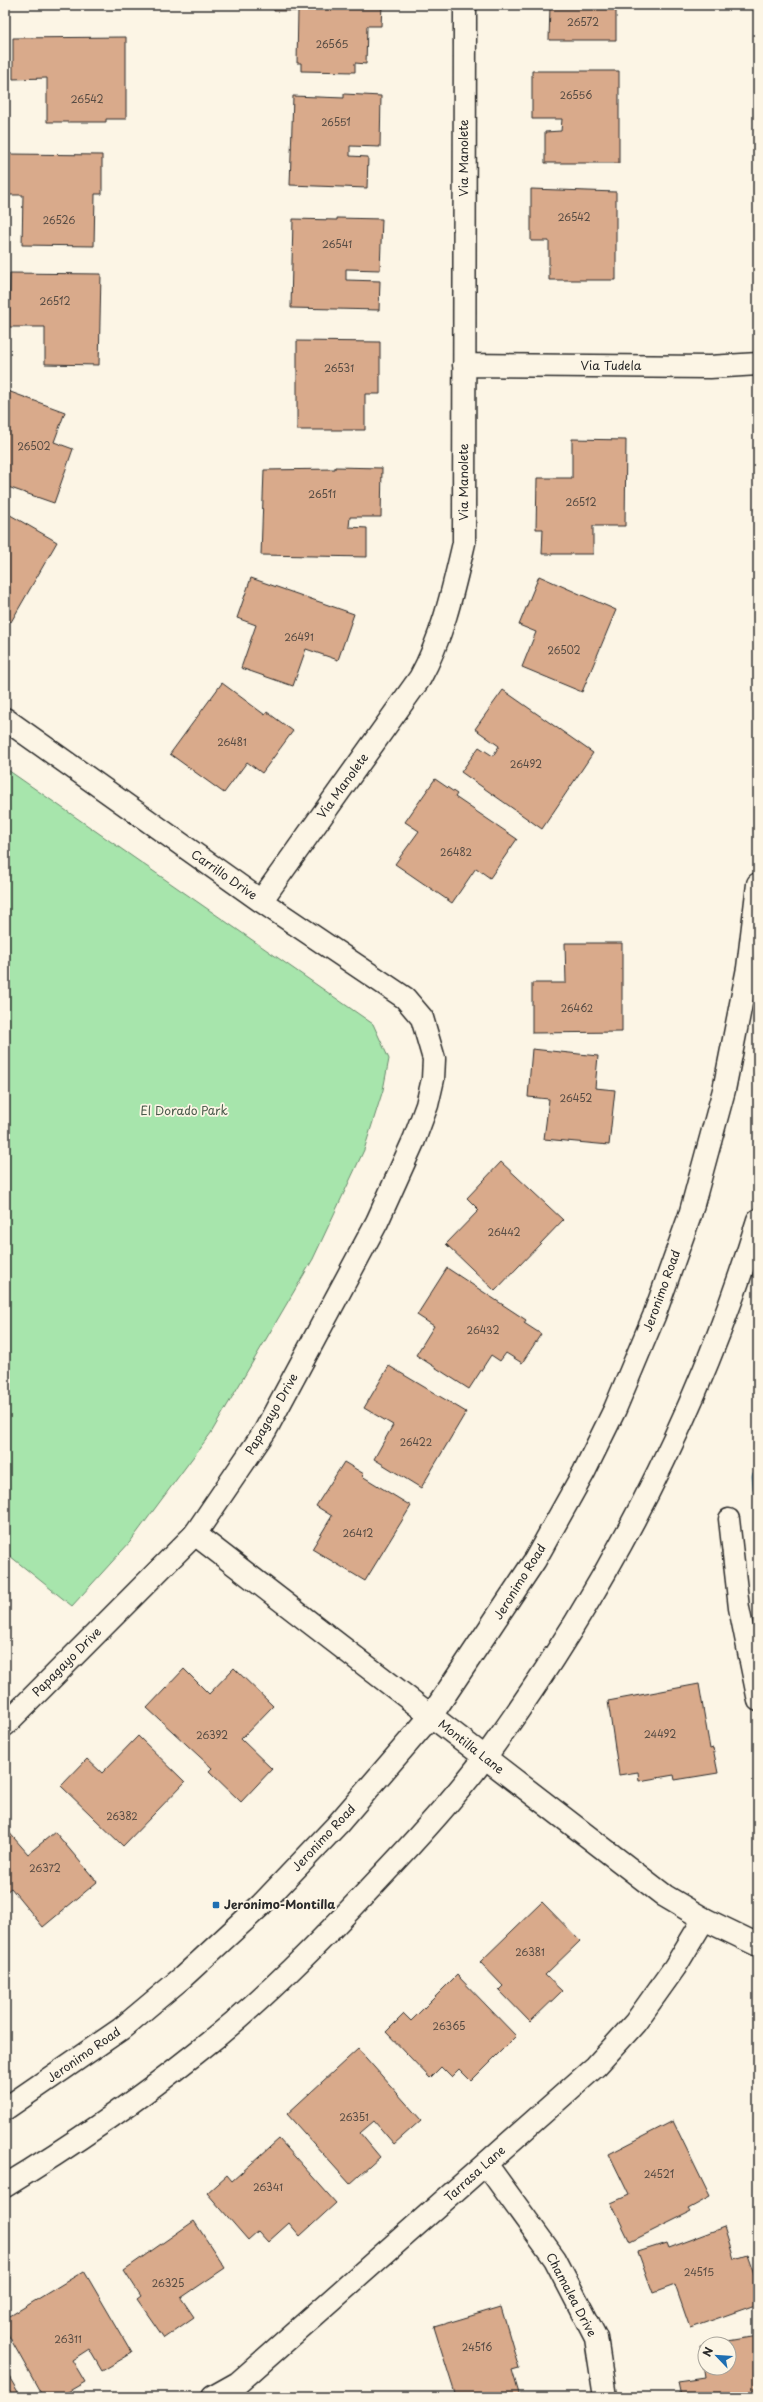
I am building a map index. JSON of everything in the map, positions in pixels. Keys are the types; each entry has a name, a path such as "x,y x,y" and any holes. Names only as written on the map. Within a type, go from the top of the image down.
{"street":[{"name":"Via Manolete","path":"261,901 420,678 430,659 450,603 464,543 465,5"},
{"name":"Via Tudela","path":"464,365 710,367 758,364"},
{"name":"Carrillo Drive","path":"5,719 261,901 405,998 422,1018 430,1041"},
{"name":"Jeronimo Road","path":"5,2109 121,2029 183,1977 255,1910 337,1825 431,1716 535,1560 584,1472 615,1408 654,1316 690,1215 724,1090 748,968 758,884"},
{"name":"Papagayo Drive","path":"5,1725 195,1534 265,1431 377,1222 414,1140 427,1105 433,1080 434,1059 430,1041"},
{"path":"5,2186 123,2107 198,2052 264,1994 357,1902 422,1833 485,1757 579,1619 656,1478 691,1403 731,1305 758,1220"},
{"name":"Montilla Lane","path":"195,1534 666,1896 704,1919 758,1945"},
{"name":"Tarrasa Lane","path":"213,2397 238,2383 596,2066 635,2024 676,1967 704,1919"},
{"name":"Chamalea Drive","path":"486,2164 555,2260 596,2338 605,2397"}],"lane":[{"path":"729,1518 739,1608 758,1701"}],"green space":[{"name":"El Dorado Park","path":"5,768 373,1024 389,1059 383,1090 364,1150 313,1259 211,1433 130,1542 72,1606 5,1552"}],"building":[{"path":"274,5 382,5 381,26 367,26 366,64 355,63 355,72 301,71 301,63 297,63 298,11 274,11"},
{"path":"550,5 616,5 616,40 549,40"},
{"path":"126,37 126,119 106,119 106,122 47,122 47,78 13,79 13,38"},
{"path":"532,71 619,71 619,163 545,163 545,132 561,131 562,119 532,119"},
{"path":"344,94 381,96 380,147 350,146 350,156 368,157 367,188 290,185 293,96 344,98"},
{"path":"9,154 102,155 102,194 95,194 94,246 22,245 23,195 9,195"},
{"path":"531,189 616,192 616,280 549,280 549,241 531,241"},
{"path":"337,218 382,219 380,270 346,269 346,280 380,281 379,310 291,308 293,219 337,220"},
{"path":"10,273 101,274 99,365 45,364 45,327 9,327"},
{"path":"297,341 380,342 380,394 365,394 365,430 297,430"},
{"path":"5,390 65,412 54,442 73,449 54,503 5,486 5,439 7,432 5,432"},
{"path":"572,439 626,440 625,526 593,526 593,554 542,554 543,529 536,529 537,478 572,478"},
{"path":"335,467 382,468 381,517 350,517 349,527 367,528 367,557 261,555 264,470 335,469"},
{"path":"5,512 57,542 11,622 5,619"},
{"path":"539,576 616,610 582,692 522,667 536,632 519,625"},
{"path":"251,578 354,614 338,660 306,649 293,686 241,668 256,625 237,618"},
{"path":"222,683 265,715 267,712 293,731 262,773 247,762 224,793 170,754"},
{"path":"503,690 593,753 542,829 461,772 479,747 493,756 499,746 475,729"},
{"path":"435,779 457,794 455,797 517,839 490,878 476,868 452,903 395,864 419,831 405,822"},
{"path":"565,943 622,943 622,1032 532,1033 532,983 566,983"},
{"path":"532,1049 598,1056 595,1088 615,1090 609,1145 544,1139 549,1099 528,1097"},
{"path":"501,1162 563,1220 495,1291 446,1244 479,1210 467,1198"},
{"path":"447,1268 526,1320 524,1323 541,1334 522,1363 506,1353 500,1361 491,1355 469,1389 416,1355 434,1326 417,1315"},
{"path":"389,1366 466,1412 421,1488 374,1459 393,1425 364,1408"},
{"path":"344,1462 364,1474 362,1476 411,1506 365,1581 312,1549 332,1516 316,1506"},
{"path":"234,1668 273,1706 241,1739 272,1769 241,1802 209,1771 212,1768 147,1708 184,1669 209,1694"},
{"path":"699,1684 710,1749 713,1748 718,1773 675,1780 674,1775 639,1781 638,1772 619,1775 608,1701"},
{"path":"138,1736 185,1782 123,1846 61,1786 87,1759 102,1773"},
{"path":"7,1830 28,1854 55,1832 97,1882 43,1927 11,1888 5,1893 5,1831"},
{"path":"542,1902 580,1941 545,1975 562,1991 530,2022 499,1990 503,1986 480,1962"},
{"path":"457,1975 516,2036 471,2081 459,2069 451,2077 441,2067 430,2078 386,2032 404,2014 411,2021"},
{"path":"358,2049 421,2120 394,2144 374,2121 360,2133 380,2157 350,2184 287,2114"},
{"path":"673,2121 710,2197 688,2209 690,2212 630,2242 611,2203 629,2195 609,2154"},
{"path":"279,2139 336,2203 300,2236 289,2223 268,2242 258,2231 248,2240 207,2193 227,2175 232,2181"},
{"path":"194,2221 225,2268 181,2298 194,2317 164,2338 137,2299 141,2296 124,2270"},
{"path":"724,2227 734,2259 747,2255 758,2286 758,2304 690,2328 675,2285 653,2293 638,2252 666,2243 668,2248"},
{"path":"84,2271 132,2353 102,2371 89,2349 72,2360 85,2382 59,2397 43,2397 5,2329 5,2319"},
{"path":"501,2307 519,2368 512,2370 520,2397 456,2397 434,2327"},
{"path":"758,2336 758,2397 680,2397 677,2382 705,2378 705,2376 737,2376 737,2340"},
{"path":"5,2370 21,2397 5,2397"}],"waterway":[{"path":"757,1476 758,1488"}],"place":[{"name":"Jeronimo-Montilla","path":"216,1905"}]}
